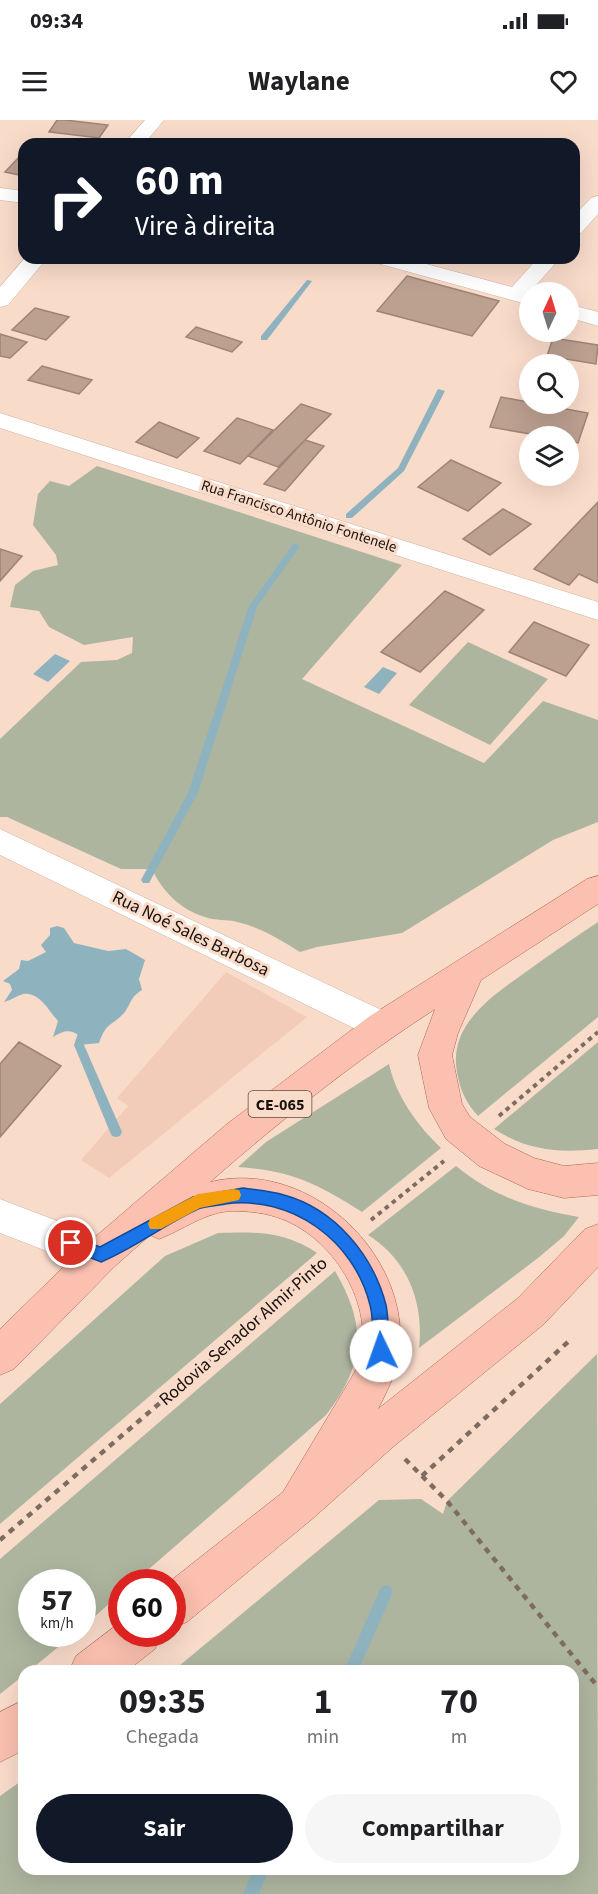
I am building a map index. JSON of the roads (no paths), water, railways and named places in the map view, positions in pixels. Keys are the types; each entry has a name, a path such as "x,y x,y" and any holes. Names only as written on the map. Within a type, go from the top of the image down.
{"main road":[{"name":"CE-065","path":"0,1356 101,1254 239,1136 382,1026 598,888"},
{"path":"470,969 441,1033 435,1055 446,1108 458,1128 470,1140 492,1155 528,1173 564,1182 598,1179"},
{"path":"101,1254 198,1201 230,1195 256,1195 283,1201 324,1222 347,1242 358,1260 378,1305 381,1351 364,1395 297,1506"},
{"path":"186,1596 297,1506 379,1433 531,1311 598,1241"},
{"path":"100,1665 123,1647"},
{"path":"0,1740 18,1726"}],"street":[{"path":"139,138 155,120"},
{"path":"0,194 18,196"},
{"path":"580,222 598,202"},
{"path":"0,300 31,264"},
{"path":"402,264 519,296"},
{"path":"533,282 545,264"},
{"path":"579,313 598,318"},
{"name":"Rua Francisco Antônio Fontenele","path":"0,420 598,611"},
{"name":"Rua Noé Sales Barbosa","path":"0,841 382,1026"},
{"path":"0,1216 101,1254"}],"water":[{"path":"55,654 70,661 48,682 33,674"},
{"path":"383,667 397,673 379,694 364,687"},
{"path":"57,926 64,928 74,943 108,951 126,949 145,960 139,979 142,990 133,998 124,1013 107,1028 99,1043 79,1045 81,1037 70,1032 53,1037 58,1021 34,996 23,994 4,1002 12,990 10,984 3,981 19,969 21,960 28,961 46,952 41,945 50,935 50,928"}],"waterway":[{"path":"264,338 309,281"},
{"path":"349,516 401,469 441,391"},
{"path":"146,880 193,793 253,606 296,546"},
{"path":"86,1024 79,1045 116,1132"},
{"path":"354,1665 386,1592"},
{"path":"251,1894 259,1875"}]}
